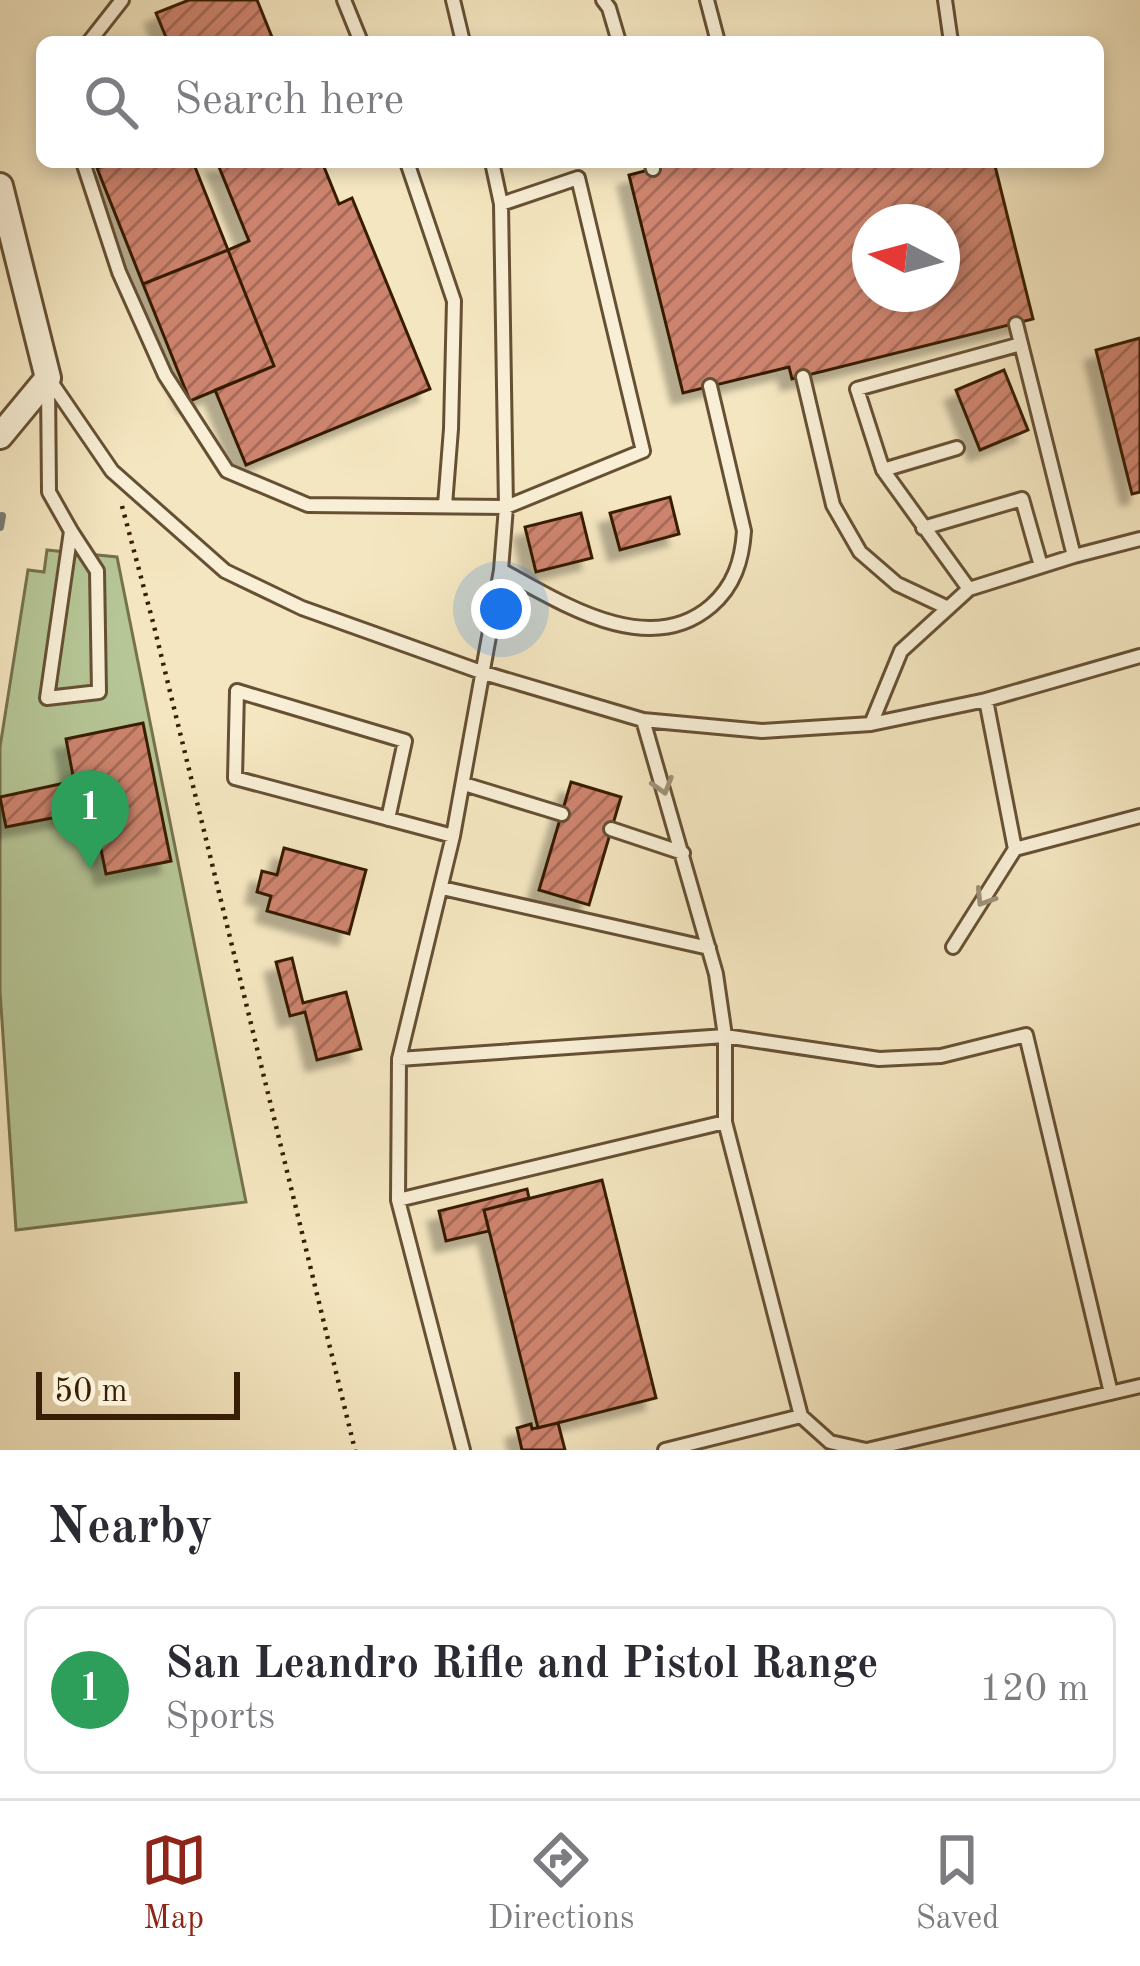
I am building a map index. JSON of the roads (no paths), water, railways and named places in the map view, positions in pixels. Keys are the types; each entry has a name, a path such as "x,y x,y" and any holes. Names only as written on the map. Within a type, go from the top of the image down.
{"street":[{"path":"0,186 11,273 48,378 0,436"}],"lane":[{"path":"94,36 122,0"},
{"path":"344,0 359,36"},
{"path":"453,0 462,36"},
{"path":"603,0 617,36"},
{"path":"707,0 716,36"},
{"path":"945,0 950,36"},
{"path":"84,168 119,272 165,375 227,470 308,506 506,507 643,451 578,178 502,204"},
{"path":"409,168 454,301 445,505"},
{"path":"464,1450 398,1200 399,1058 464,784 501,569 506,507 502,204 493,168"},
{"path":"1016,323 1073,556"},
{"path":"969,589 883,470 857,389 1021,344"},
{"path":"803,376 833,505 860,552 897,584 948,608"},
{"path":"48,378 112,471 225,571 302,608 484,673 643,720 762,731 871,724 986,700 1140,656"},
{"path":"48,378 49,492 97,571 99,692 47,698 71,531"},
{"path":"501,569 591,615 628,626 681,625 715,603 732,583 744,531 710,386"},
{"path":"883,470 957,448"},
{"path":"922,528 1022,500 1042,566"},
{"path":"871,724 902,651 969,589 1140,539"},
{"path":"388,819 405,741 237,691 236,778 388,819 453,836"},
{"path":"986,700 1015,849"},
{"path":"643,720 716,974 725,1036 725,1122 801,1416 830,1442 866,1450 1140,1386"},
{"path":"464,784 562,814"},
{"path":"953,947 1015,849 1140,816"},
{"path":"611,830 683,853"},
{"path":"442,888 709,948"},
{"path":"399,1058 725,1036 879,1059 941,1056 1026,1036 1111,1393"},
{"path":"398,1200 725,1122"},
{"path":"665,1450 801,1416"}],"waterway":[{"path":"0,527 2,516"}],"place":[{"name":"San Leandro Rifle and Pistol Range","path":"90,869"}]}
